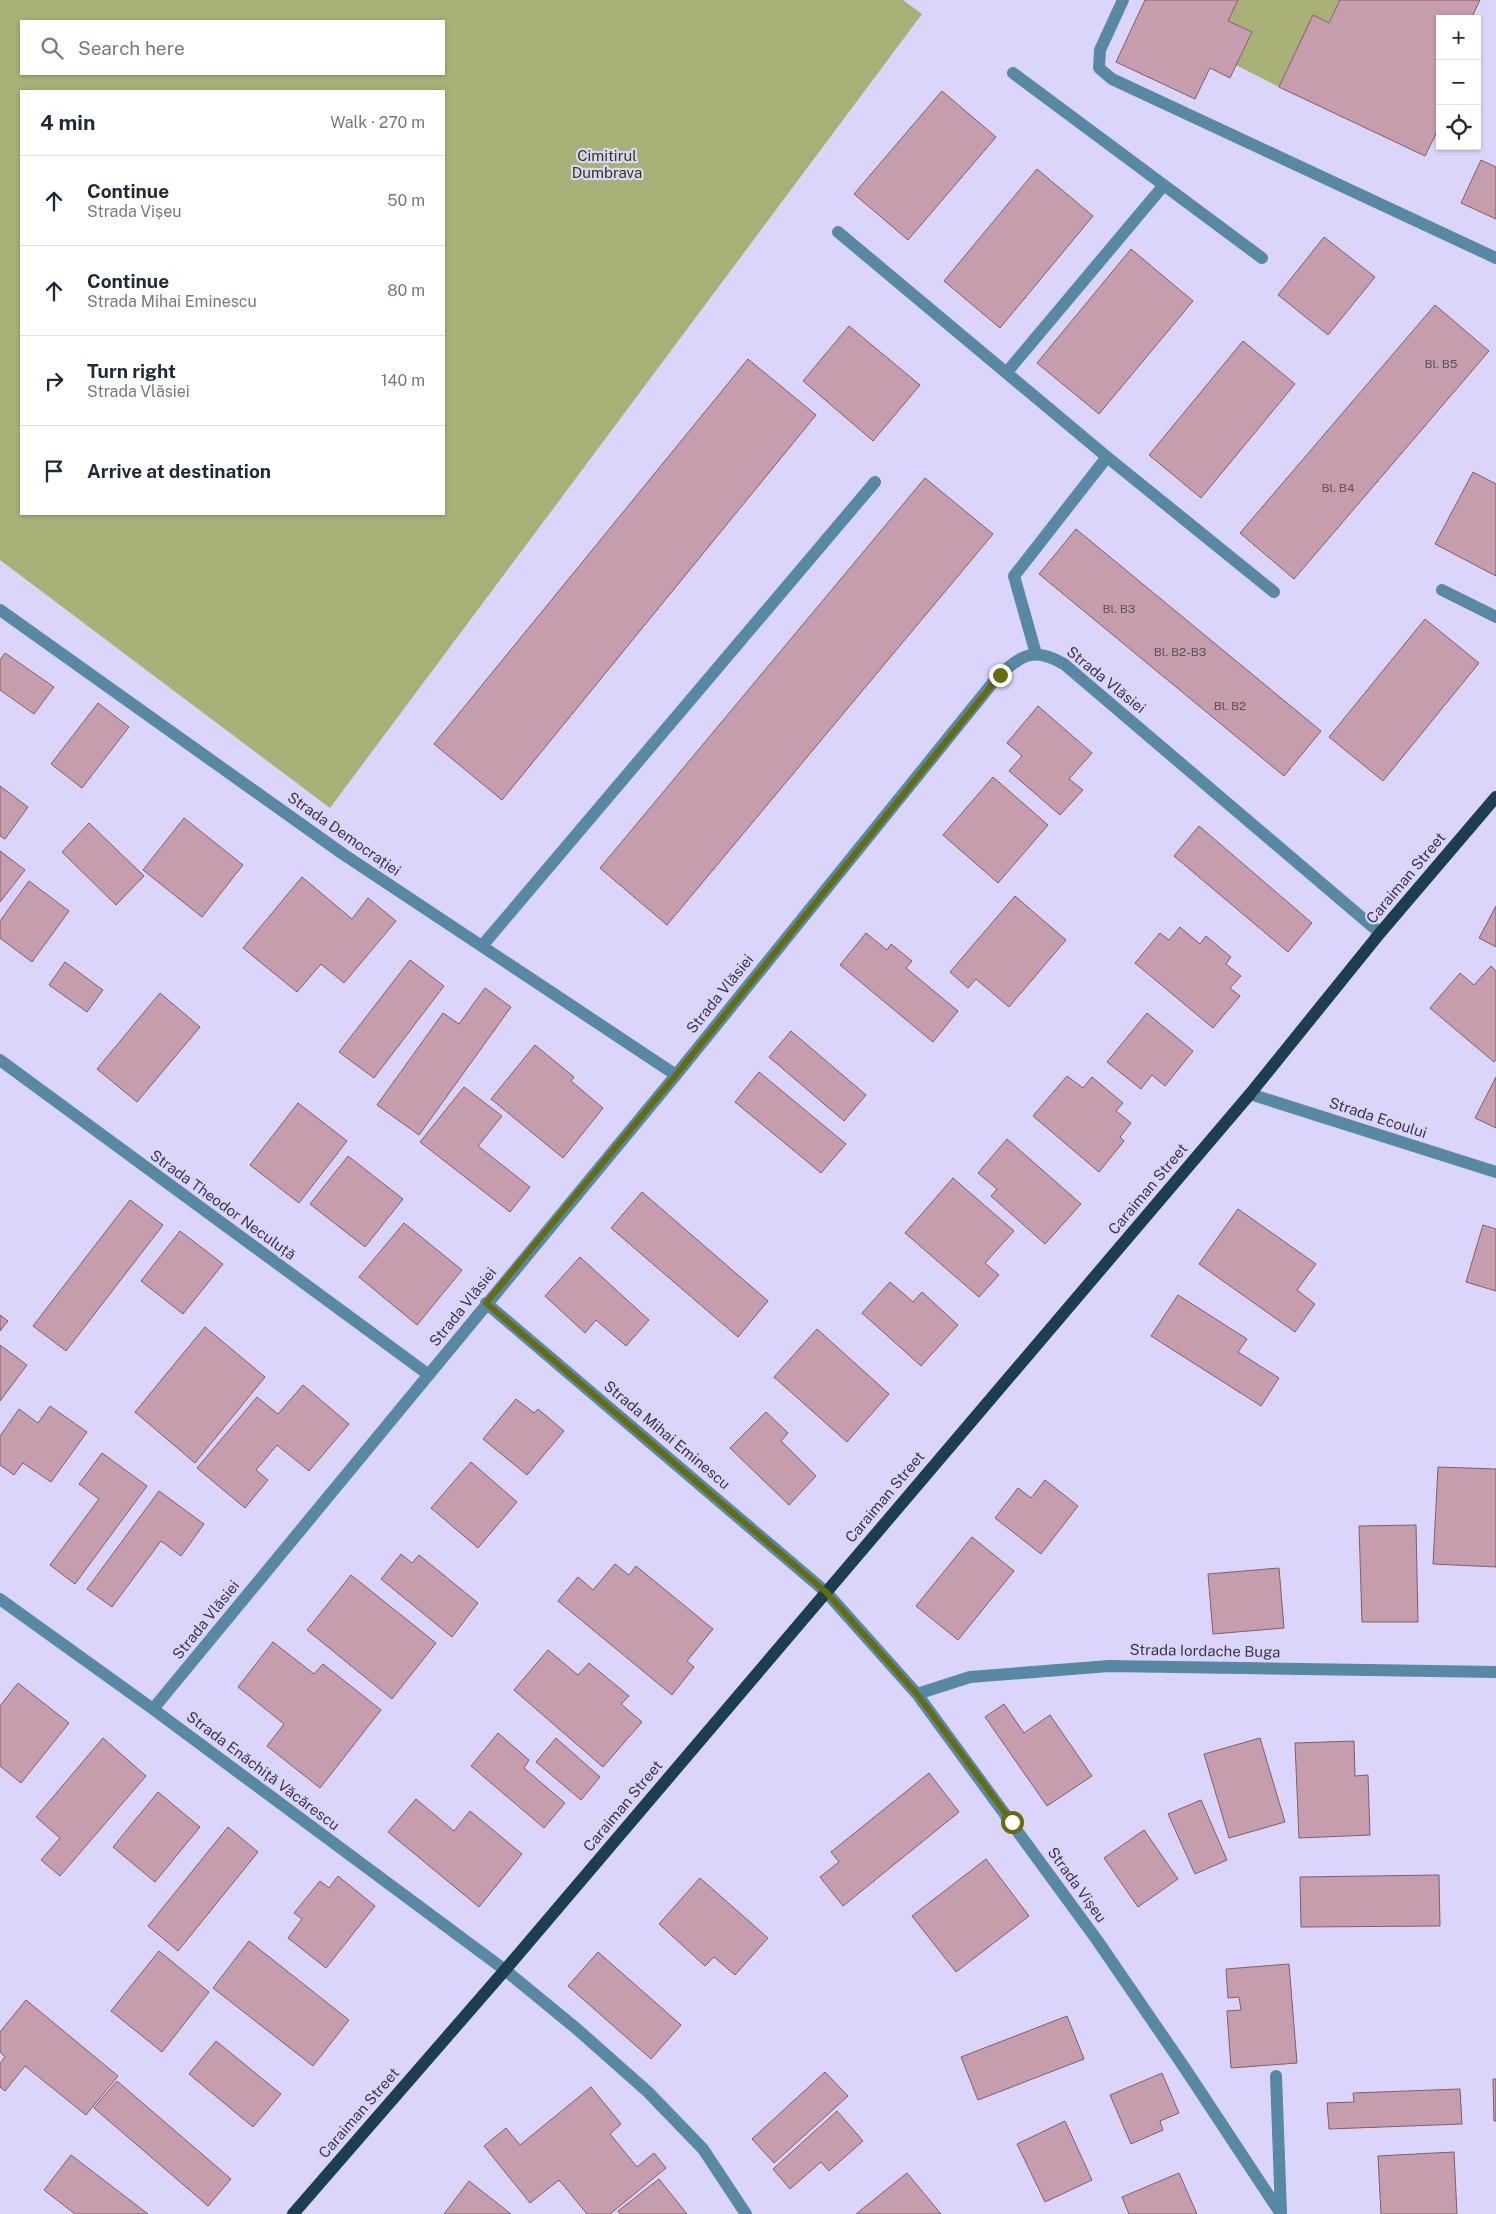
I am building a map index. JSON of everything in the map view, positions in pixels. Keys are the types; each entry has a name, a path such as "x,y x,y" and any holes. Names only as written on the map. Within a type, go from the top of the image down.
{"main road":[{"name":"Caraiman Street","path":"293,2214 505,1970 1250,1094 1380,934 1496,797"}],"street":[{"path":"1123,0 1100,50 1099,68 1112,79 1496,258"},
{"path":"1013,73 1262,258"},
{"path":"1006,372 1164,185"},
{"path":"838,232 1107,457 1274,592"},
{"path":"1036,654 1014,576 1107,457"},
{"path":"482,946 875,482"},
{"path":"1442,590 1496,617"},
{"name":"Strada Democrației","path":"0,610 343,854 676,1075"},
{"name":"Strada Vlăsiei","path":"153,1710 486,1303 676,1075 1000,675 1019,658 1036,654 1050,656 1064,664 1380,934"},
{"name":"Strada Theodor Neculuță","path":"0,1060 428,1375"},
{"name":"Strada Ecoului","path":"1250,1094 1496,1172"},
{"name":"Strada Mihai Eminescu","path":"486,1303 826,1592"},
{"name":"Strada Vișeu","path":"826,1592 917,1694 1097,1940 1281,2214"},
{"name":"Strada Enăchiță Văcărescu","path":"0,1599 505,1970 578,2030 648,2092 703,2149 746,2214"},
{"name":"Strada Iordache Buga","path":"917,1694 970,1677 1109,1666 1496,1672"},
{"path":"1276,2076 1281,2214"}],"green space":[{"name":"Cimitirul Dumbrava","path":"0,0 903,0 922,14 330,808 0,560"},
{"path":"1238,0 1340,0 1329,23 1313,15 1279,87 1236,65 1252,32 1228,21"}],"building":[{"path":"1145,0 1238,0 1228,21 1252,32 1230,78 1210,68 1195,99 1116,62"},
{"path":"1340,0 1480,0 1473,15 1436,15 1436,134 1425,156 1279,87 1313,15 1329,23"},
{"path":"942,91 996,137 908,240 854,194"},
{"path":"1481,160 1496,167 1496,219 1461,203"},
{"path":"1037,169 1093,216 1000,328 944,281"},
{"path":"1324,237 1375,277 1328,335 1278,295"},
{"path":"1131,249 1193,301 1099,414 1037,363"},
{"path":"1435,305 1489,351 1294,579 1240,533"},
{"path":"849,326 920,385 873,441 803,381"},
{"path":"1243,341 1295,384 1201,498 1149,455"},
{"path":"748,359 816,415 502,800 434,744"},
{"path":"1473,472 1496,484 1496,576 1435,544"},
{"path":"925,478 993,534 667,925 600,868"},
{"path":"1076,529 1321,731 1284,776 1039,574"},
{"path":"1425,619 1479,663 1383,781 1329,737"},
{"path":"5,653 54,687 34,714 0,690 0,660"},
{"path":"98,703 129,727 82,788 51,764"},
{"path":"1038,706 1092,753 1069,779 1083,790 1060,815 1009,771 1022,756 1007,743"},
{"path":"993,777 1048,825 998,883 943,835"},
{"path":"0,786 28,807 5,839 0,836"},
{"path":"184,818 243,865 202,917 143,870"},
{"path":"89,823 144,876 116,905 62,852"},
{"path":"1199,826 1312,923 1288,952 1174,856"},
{"path":"0,851 25,870 0,902"},
{"path":"302,877 352,919 368,898 396,921 344,983 321,964 297,992 243,948"},
{"path":"29,881 69,911 32,962 0,938 0,921"},
{"path":"1015,896 1066,940 1009,1007 976,979 968,988 950,972"},
{"path":"1496,906 1496,947 1479,938"},
{"path":"1180,927 1200,944 1206,936 1231,957 1226,964 1241,976 1230,988 1240,996 1213,1028 1135,963 1160,933 1169,940"},
{"path":"866,933 887,950 891,944 912,961 906,968 958,1011 933,1042 840,965"},
{"path":"410,960 444,986 374,1078 339,1052"},
{"path":"65,962 103,990 87,1012 49,985"},
{"path":"1491,966 1496,971 1496,1060 1494,1062 1430,1008 1460,973 1474,985"},
{"path":"485,988 511,1007 419,1135 377,1105 443,1013 459,1024"},
{"path":"160,993 200,1027 137,1102 97,1069"},
{"path":"1147,1013 1193,1051 1165,1086 1152,1075 1141,1089 1107,1062"},
{"path":"791,1031 866,1095 844,1121 769,1057"},
{"path":"535,1045 574,1077 571,1081 603,1108 563,1158 491,1099"},
{"path":"759,1072 846,1144 821,1173 735,1102"},
{"path":"1067,1076 1083,1088 1092,1077 1123,1103 1116,1111 1131,1123 1120,1137 1124,1141 1099,1172 1033,1116"},
{"path":"1496,1077 1496,1128 1475,1118"},
{"path":"464,1087 502,1116 478,1146 530,1187 510,1212 420,1142"},
{"path":"298,1103 347,1141 299,1203 250,1165"},
{"path":"1007,1139 1081,1204 1045,1244 991,1196 997,1189 978,1173"},
{"path":"348,1156 403,1199 365,1247 310,1204"},
{"path":"953,1178 1014,1231 985,1263 999,1275 979,1297 905,1233"},
{"path":"642,1192 768,1301 738,1337 611,1228"},
{"path":"130,1200 163,1225 66,1351 33,1326"},
{"path":"1238,1209 1316,1264 1297,1290 1315,1304 1295,1332 1199,1264"},
{"path":"404,1223 462,1270 417,1325 359,1277"},
{"path":"1483,1225 1496,1229 1496,1291 1466,1282"},
{"path":"180,1231 223,1264 183,1314 141,1281"},
{"path":"580,1257 649,1320 626,1346 596,1320 585,1333 545,1296"},
{"path":"890,1282 913,1302 922,1292 958,1325 921,1366 862,1313"},
{"path":"1178,1295 1247,1339 1238,1352 1279,1378 1261,1406 1151,1336"},
{"path":"0,1315 8,1321 0,1331"},
{"path":"205,1327 265,1377 195,1463 135,1412"},
{"path":"817,1329 889,1394 847,1442 774,1377"},
{"path":"0,1345 27,1365 0,1401"},
{"path":"303,1385 349,1424 309,1471 277,1445 256,1470 268,1480 245,1508 197,1468 257,1397 278,1414"},
{"path":"516,1399 534,1413 538,1409 564,1431 527,1475 483,1439"},
{"path":"50,1406 87,1432 51,1482 23,1463 14,1475 0,1465 0,1436 19,1409 38,1423"},
{"path":"766,1412 788,1433 781,1441 816,1476 789,1505 730,1448"},
{"path":"102,1453 147,1486 75,1584 50,1565 99,1499 79,1484"},
{"path":"471,1462 517,1502 478,1548 431,1508"},
{"path":"1438,1467 1496,1469 1496,1567 1433,1564"},
{"path":"1045,1480 1078,1506 1041,1554 995,1518 1018,1488 1031,1498"},
{"path":"159,1491 204,1524 181,1556 161,1541 112,1607 87,1589"},
{"path":"1416,1525 1418,1622 1362,1622 1359,1526"},
{"path":"972,1537 1014,1571 958,1640 916,1606"},
{"path":"401,1554 412,1563 419,1555 478,1603 452,1637 381,1579"},
{"path":"615,1564 629,1575 636,1566 713,1629 687,1661 694,1667 672,1695 558,1601 578,1577 593,1590"},
{"path":"1279,1568 1284,1628 1213,1634 1208,1574"},
{"path":"351,1575 436,1643 392,1699 307,1630"},
{"path":"273,1642 314,1674 323,1664 381,1710 320,1788 267,1746 284,1724 238,1687"},
{"path":"548,1650 578,1675 589,1663 629,1696 621,1704 642,1722 603,1767 514,1690"},
{"path":"18,1683 69,1723 21,1783 0,1766 0,1706"},
{"path":"1004,1704 1024,1733 1050,1715 1092,1776 1047,1806 985,1717"},
{"path":"498,1733 529,1760 524,1768 565,1803 544,1828 471,1766"},
{"path":"103,1738 146,1776 60,1876 41,1860 60,1838 36,1817"},
{"path":"556,1738 600,1777 581,1800 536,1762"},
{"path":"1260,1738 1285,1822 1229,1838 1204,1754"},
{"path":"1354,1741 1355,1776 1368,1775 1370,1835 1299,1838 1295,1743"},
{"path":"929,1773 959,1812 843,1906 820,1877 839,1862 831,1852"},
{"path":"158,1792 200,1827 155,1882 113,1847"},
{"path":"416,1799 454,1831 470,1811 522,1854 479,1907 388,1832"},
{"path":"1201,1800 1227,1860 1195,1874 1168,1814"},
{"path":"228,1827 258,1852 178,1951 148,1926"},
{"path":"1144,1830 1178,1879 1138,1907 1104,1858"},
{"path":"986,1859 1029,1916 956,1972 912,1916"},
{"path":"1439,1875 1440,1926 1301,1927 1300,1877"},
{"path":"338,1876 375,1906 326,1968 288,1938 302,1919 294,1913 320,1881 329,1888"},
{"path":"700,1878 768,1938 735,1975 714,1957 705,1966 659,1924"},
{"path":"249,1941 349,2020 313,2066 213,1988"},
{"path":"159,1951 209,1992 162,2052 111,2011"},
{"path":"598,1952 681,2025 651,2059 568,1986"},
{"path":"1289,1964 1297,2063 1231,2068 1227,2011 1241,2010 1239,1997 1228,1998 1226,1969"},
{"path":"26,2000 118,2076 86,2115 25,2066 5,2091 0,2087 0,2063 5,2057 0,2052 0,2032"},
{"path":"1067,2016 1084,2059 978,2100 961,2057"},
{"path":"216,2041 281,2094 253,2127 189,2074"},
{"path":"825,2072 848,2096 774,2163 752,2139"},
{"path":"1162,2073 1179,2113 1160,2121 1163,2130 1131,2144 1110,2095"},
{"path":"1493,2079 1496,2079 1496,2121 1494,2121"},
{"path":"117,2081 231,2179 208,2206 94,2108"},
{"path":"591,2087 621,2124 610,2134 637,2167 654,2153 666,2168 610,2214 587,2214 559,2180 530,2203 484,2146 506,2128 520,2145"},
{"path":"1460,2089 1462,2124 1329,2129 1327,2103 1354,2102 1353,2093"},
{"path":"837,2111 863,2141 829,2171 821,2162 790,2189 773,2169"},
{"path":"1065,2121 1092,2180 1045,2202 1017,2144"},
{"path":"1454,2152 1457,2214 1381,2214 1378,2156"},
{"path":"71,2155 148,2214 75,2214 44,2190"},
{"path":"907,2173 941,2214 856,2214"},
{"path":"1179,2173 1197,2214 1129,2214 1122,2197"},
{"path":"659,2179 687,2214 620,2214 618,2211"},
{"path":"469,2181 511,2214 444,2214"}],"route":[{"path":"1000,675 676,1075 486,1303 826,1592 917,1694 1012,1822"}]}
